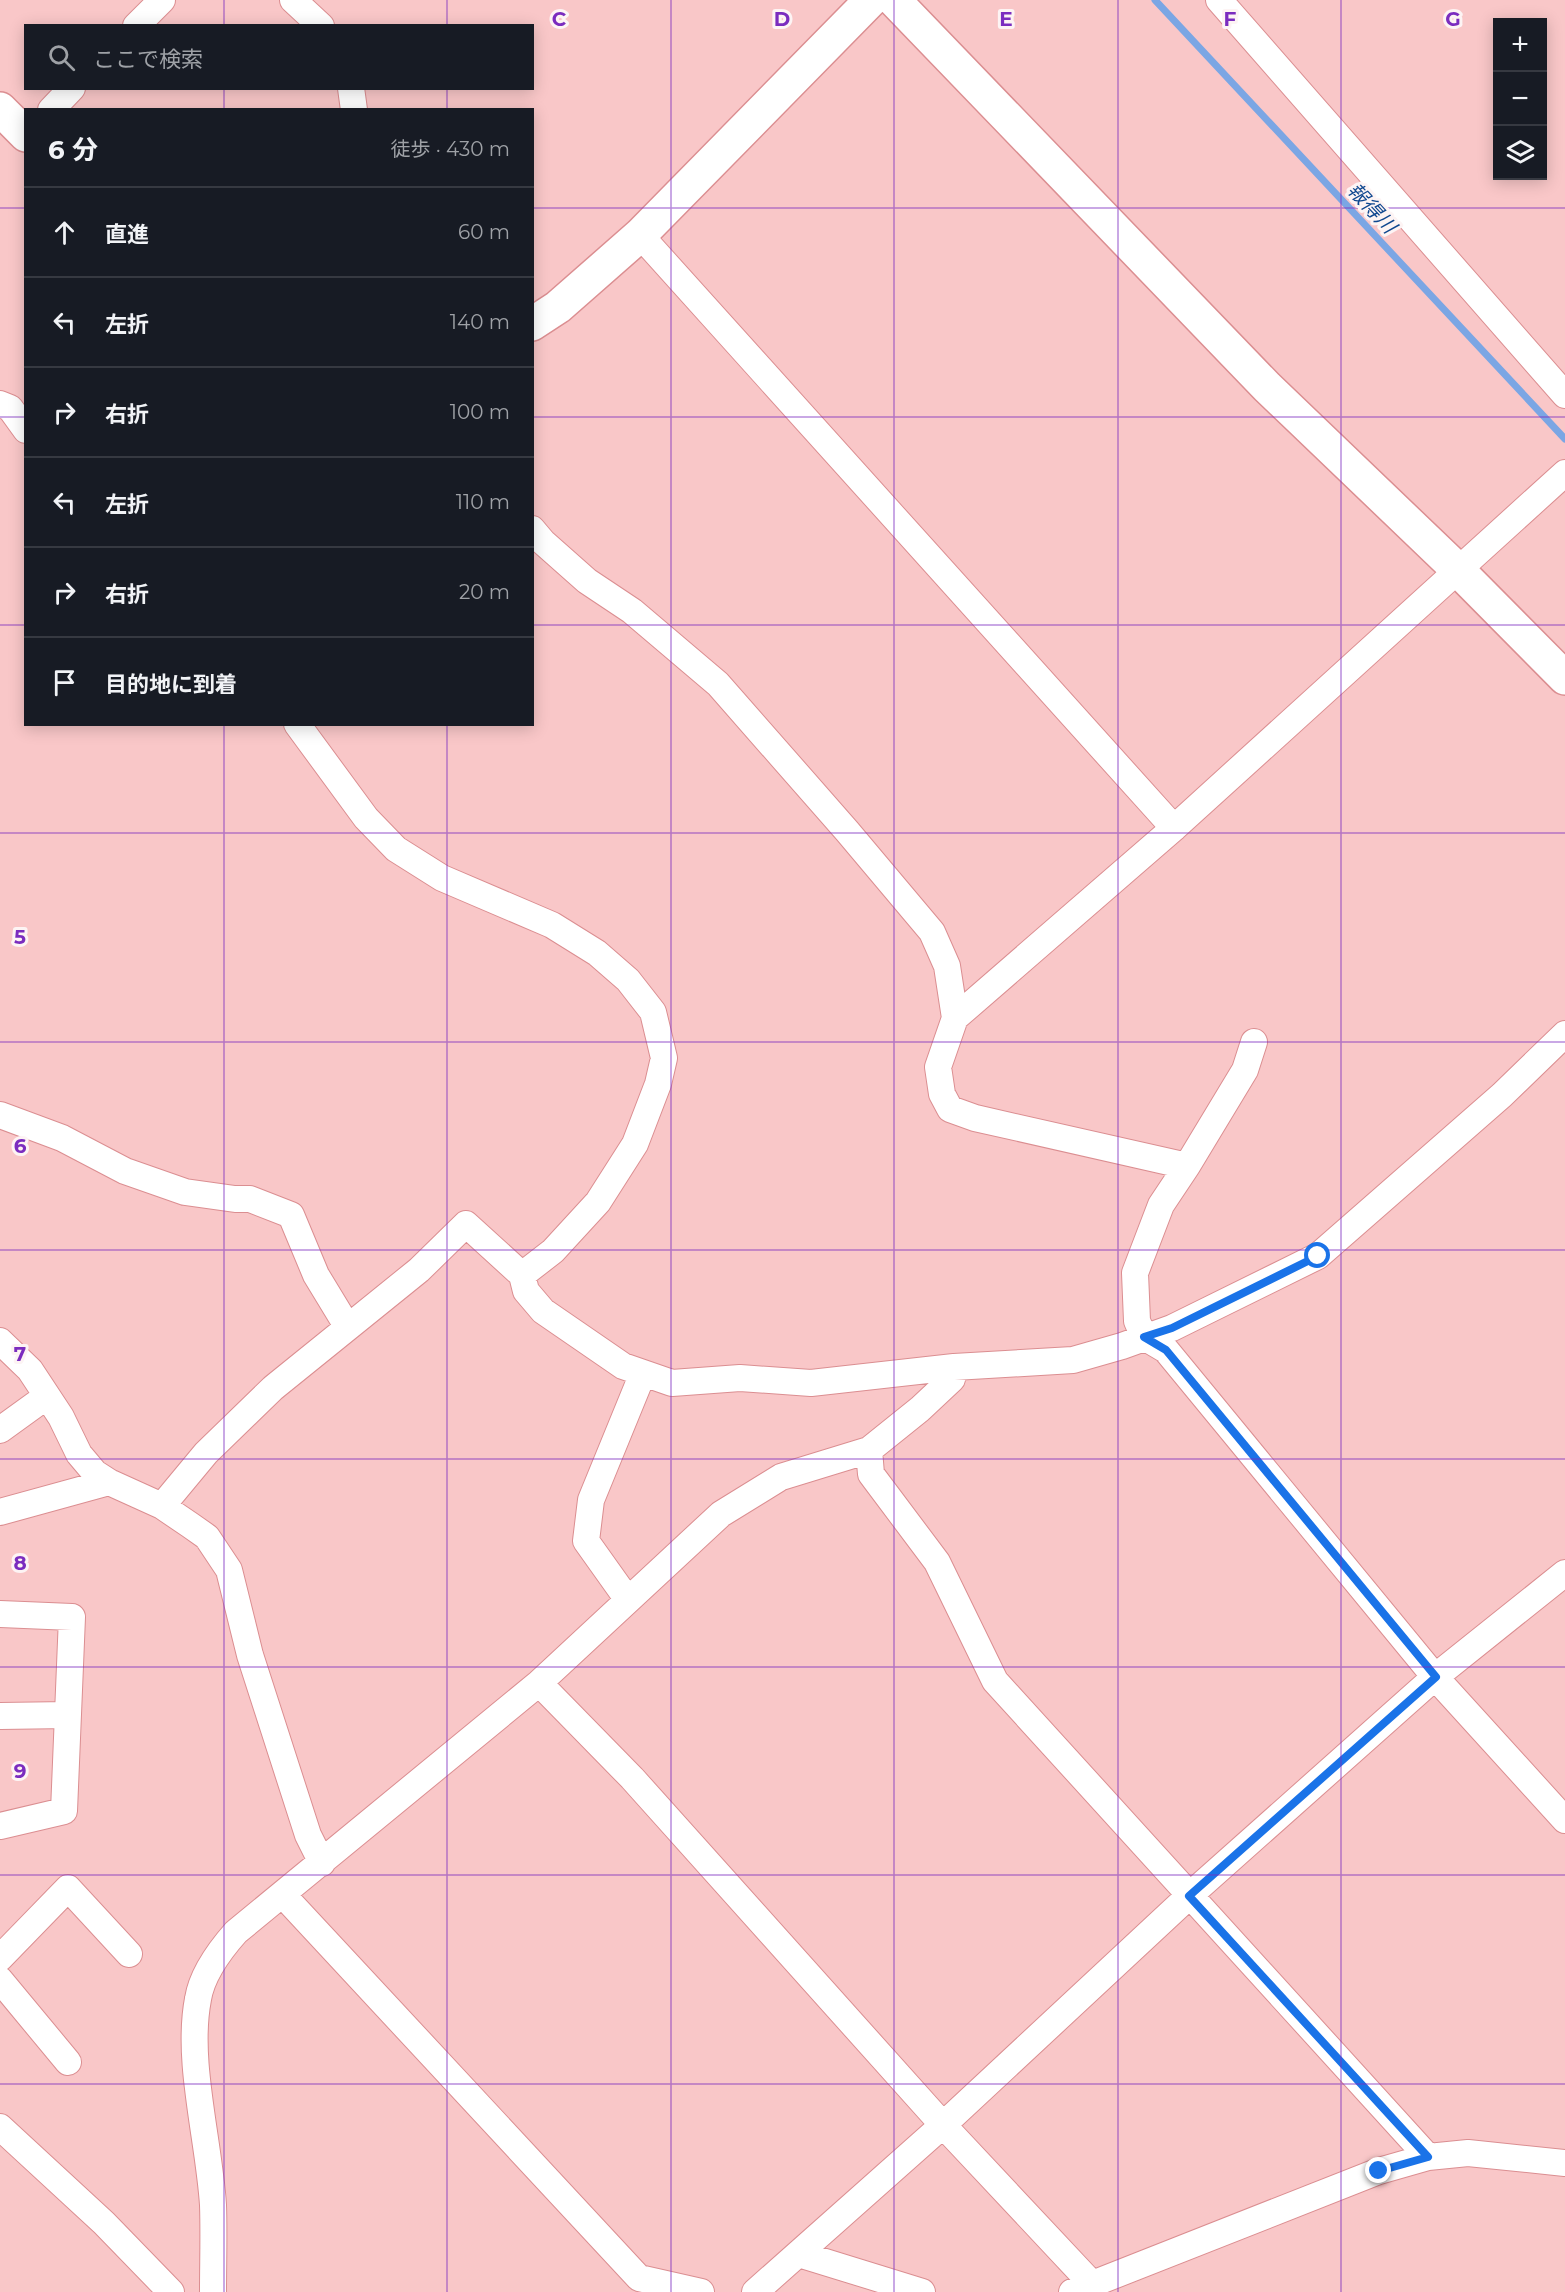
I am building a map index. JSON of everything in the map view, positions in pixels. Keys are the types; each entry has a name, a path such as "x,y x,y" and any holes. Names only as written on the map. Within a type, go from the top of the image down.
{"street":[{"path":"138,24 162,0"},
{"path":"293,0 319,24"},
{"path":"534,323 558,307 640,235 871,0"},
{"path":"894,0 1267,387 1458,570 1565,678"},
{"path":"1218,0 1565,395"},
{"path":"53,108 70,90"},
{"path":"351,90 354,108"},
{"path":"0,109 24,134"},
{"path":"640,235 1174,828"},
{"path":"0,404 10,408 24,427"},
{"path":"1186,1166 975,1118 950,1109 942,1094 938,1067 956,1018 1174,828 1558,479"},
{"path":"534,531 587,581 632,611 718,684 847,831 932,932 947,966 956,1018"},
{"path":"298,726 366,818 396,849 442,878 552,925 588,947 628,980 654,1012 664,1058 658,1084 635,1144 598,1202 553,1251 522,1275"},
{"path":"162,1506 214,1445 273,1388 419,1270 466,1224 522,1275 526,1291 543,1311 623,1366 672,1383 740,1378 811,1383 954,1367 1073,1360 1122,1347 1172,1328 1318,1256 1502,1095 1565,1034"},
{"path":"1254,1042 1245,1070 1161,1205 1135,1273 1137,1321 1144,1337 1166,1350 1436,1677 1565,1821"},
{"path":"0,1115 62,1138 124,1171 185,1192 250,1199 291,1215 316,1275 347,1326"},
{"path":"0,1341 30,1370 61,1417 79,1454 95,1473 109,1482 162,1506 207,1537 229,1570 250,1655 308,1835 322,1863"},
{"path":"213,2292 213,2204 195,2028 198,1997 217,1953 236,1932 538,1683 721,1514 781,1477 868,1450 920,1409 952,1379 954,1367"},
{"path":"628,1600 586,1541 591,1500 643,1373"},
{"path":"0,1430 47,1396"},
{"path":"868,1450 871,1474 937,1562 995,1681 1428,2157"},
{"path":"0,1512 109,1482"},
{"path":"755,2292 943,2125 1189,1896 1436,1677 1565,1573"},
{"path":"0,1614 72,1617 64,1811 0,1826"},
{"path":"538,1683 632,1778 943,2125 1082,2288 1379,2171 1428,2157 1468,2153 1565,2163"},
{"path":"0,1716 68,1715"},
{"path":"0,1958 68,1888 129,1954"},
{"path":"283,1895 639,2277 701,2292"},
{"path":"0,1980 68,2062"},
{"path":"0,2127 104,2223 171,2292"},
{"path":"799,2254 922,2292"}],"waterway":[{"name":"報得川","path":"1155,0 1565,439"}],"route":[{"path":"1318,1256 1172,1328 1144,1337 1166,1350 1436,1677 1189,1896 1428,2157 1379,2171"}]}
